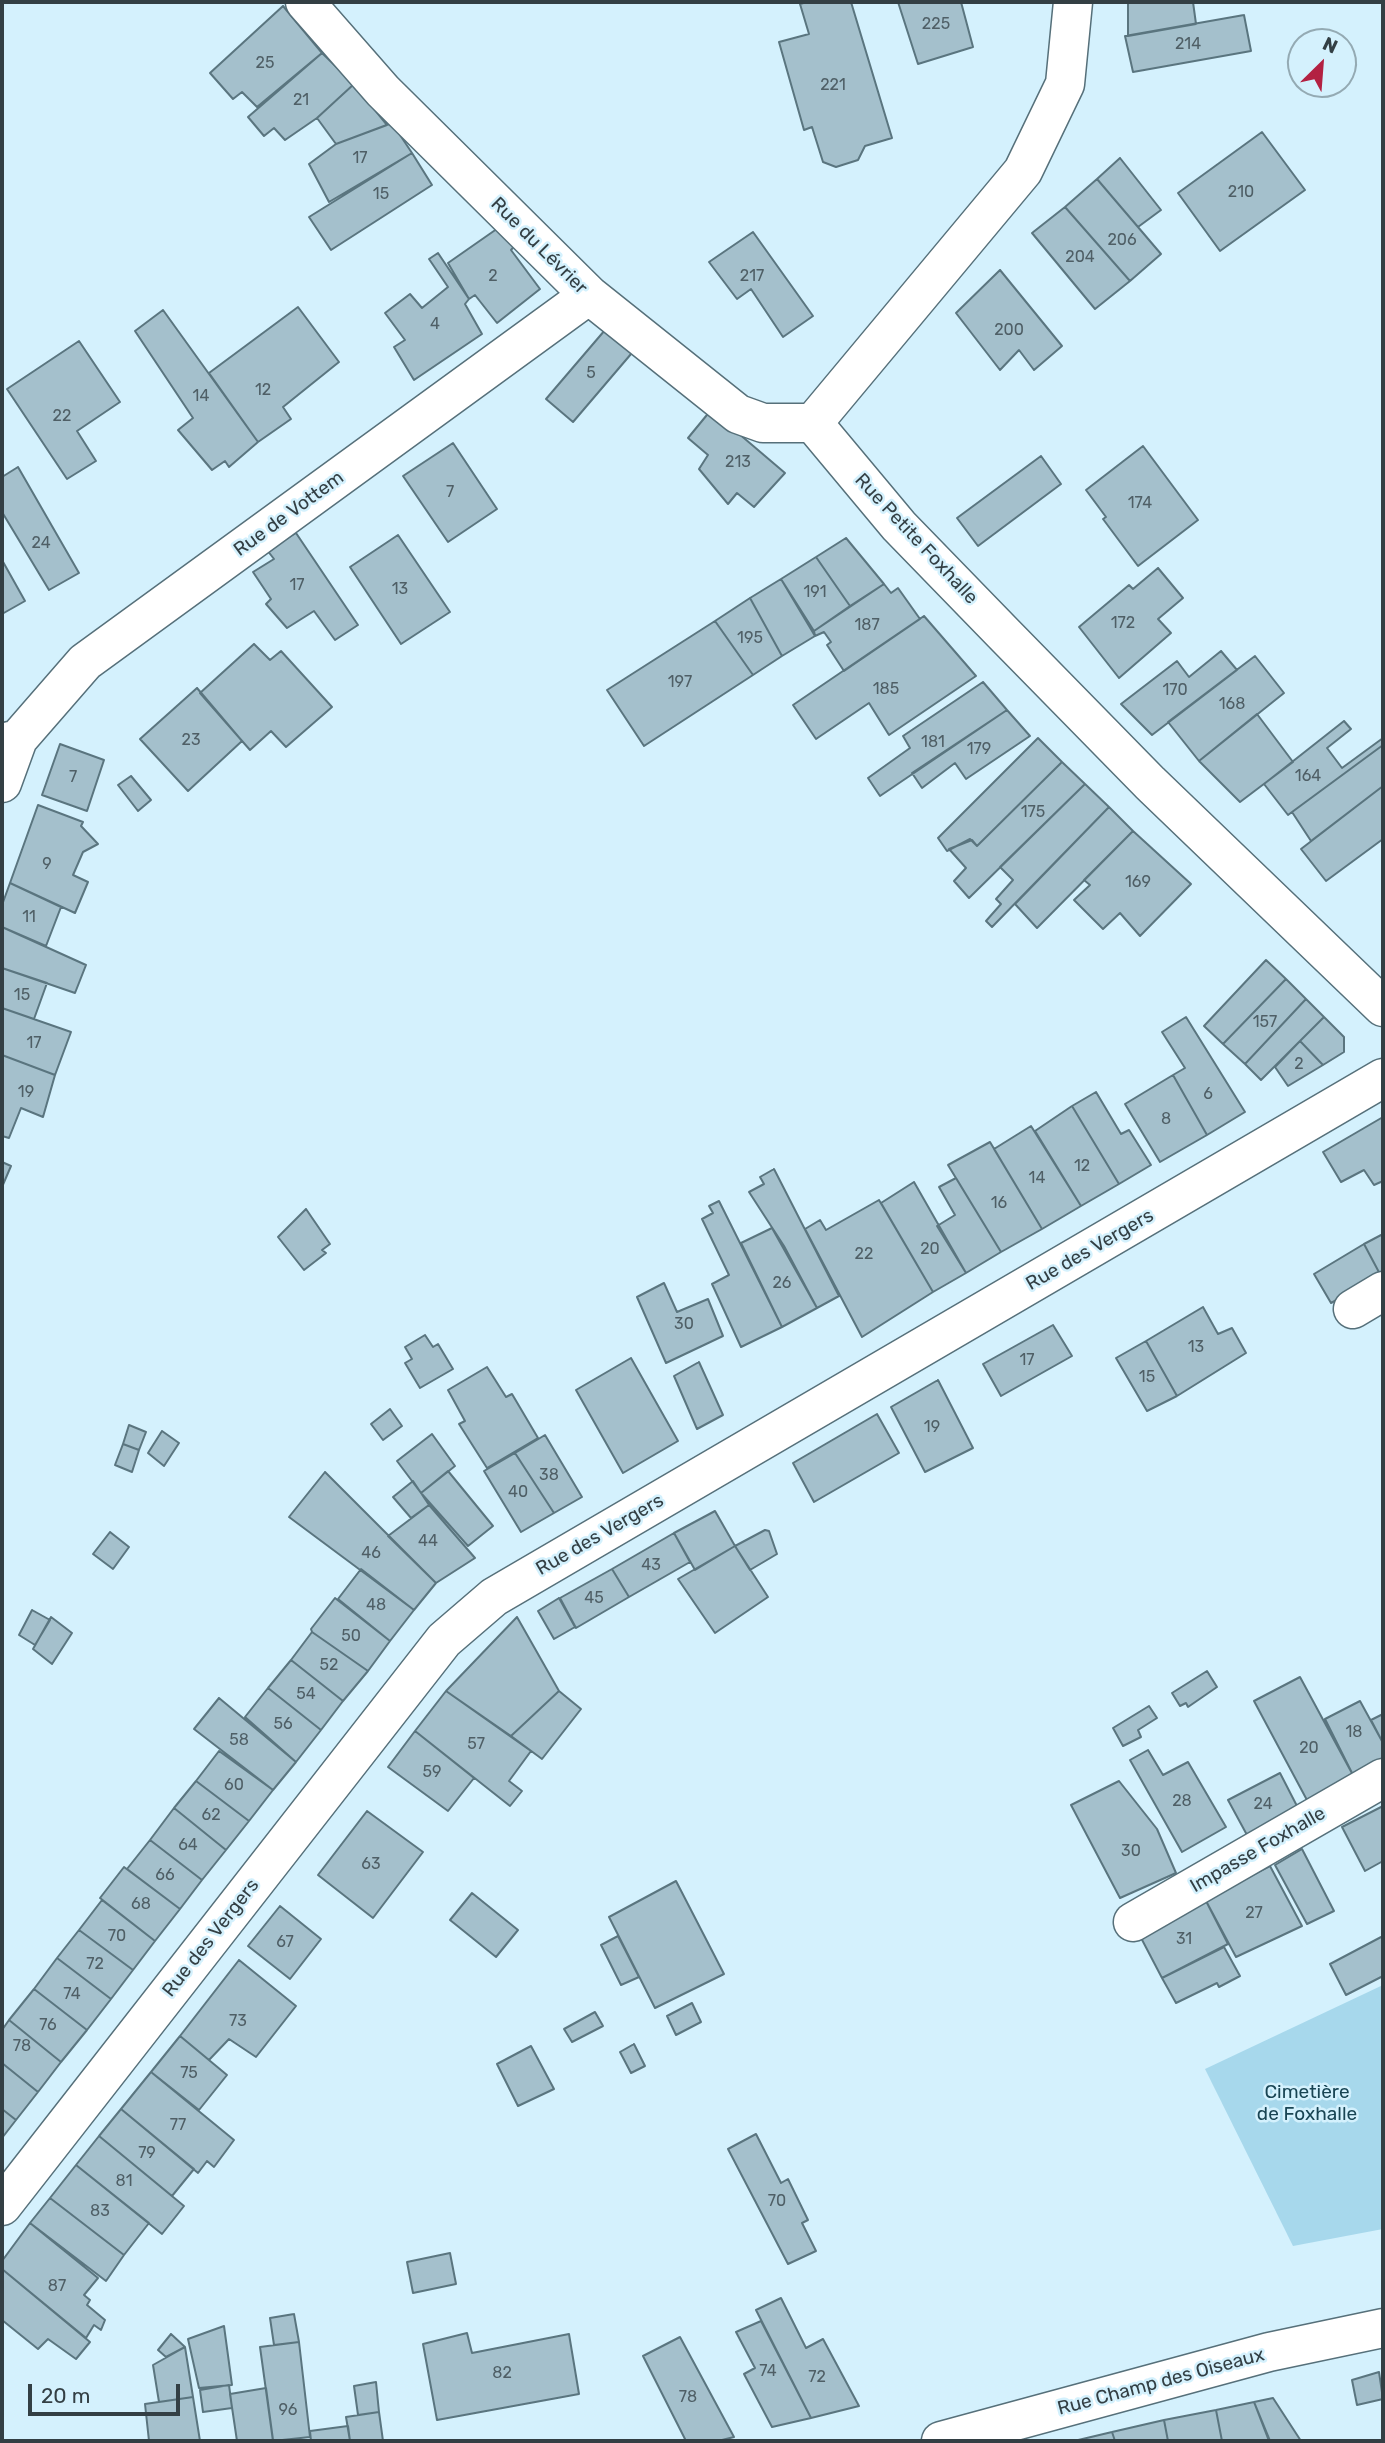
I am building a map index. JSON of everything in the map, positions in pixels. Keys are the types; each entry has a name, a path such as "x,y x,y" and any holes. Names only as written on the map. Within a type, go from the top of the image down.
{"street":[{"name":"Rue du Lévrier","path":"305,2 383,91 589,295 738,414 763,423 813,423"},
{"path":"813,423 1023,171 1065,84 1073,2"},
{"name":"Rue de Vottem","path":"10,741 85,662 589,295"},
{"name":"Rue Petite Foxhalle","path":"813,423 899,526 1002,632 1150,783 1383,1007"},
{"path":"2,783 10,741"},
{"name":"Rue des Vergers","path":"2,2206 444,1640 494,1597 1383,1078"},
{"name":"Impasse Foxhalle","path":"1133,1922 1383,1778"},
{"name":"Rue Champ des Oiseaux","path":"941,2441 1269,2352 1383,2328"}],"green space":[{"name":"Cimetière de Foxhalle","path":"1383,1985 1383,2229 1293,2246 1205,2069"}],"building":[{"path":"851,2 892,138 865,146 858,160 836,167 823,162 812,127 804,130 779,42 809,34 800,4"},
{"path":"898,2 961,2 973,47 918,64"},
{"path":"1128,2 1193,2 1196,24 1128,36"},
{"path":"283,6 322,53 257,107 242,92 233,99 210,73"},
{"path":"1244,15 1251,51 1133,72 1125,36"},
{"path":"322,53 354,84 317,118 285,140 274,128 264,136 248,117"},
{"path":"354,84 387,125 336,144 317,118"},
{"path":"392,123 412,153 329,202 309,164 336,144"},
{"path":"1262,132 1305,190 1220,251 1178,193"},
{"path":"412,153 432,185 331,250 309,217"},
{"path":"1120,158 1161,210 1138,227 1097,179"},
{"path":"1097,179 1161,254 1130,281 1065,207"},
{"path":"1065,207 1130,281 1095,309 1032,233"},
{"path":"501,226 518,242 511,250 540,289 497,323 475,295 469,299 448,263"},
{"path":"753,232 813,316 783,337 751,289 737,299 709,262"},
{"path":"438,253 469,299 465,304 482,334 414,380 394,347 405,340 385,313 410,294 422,308 448,287 429,259"},
{"path":"1000,270 1062,346 1034,370 1019,350 1000,370 956,313"},
{"path":"298,307 339,362 283,407 291,419 258,442 209,373"},
{"path":"163,310 258,442 229,467 225,461 212,470 178,430 193,418 135,331"},
{"path":"611,323 637,347 573,422 546,399"},
{"path":"79,341 120,402 77,431 96,461 67,479 7,389"},
{"path":"711,410 785,473 754,507 737,493 728,504 699,469 708,455 688,438"},
{"path":"453,443 497,509 448,542 403,476"},
{"path":"1143,446 1198,520 1138,566 1103,519 1106,517 1086,490"},
{"path":"1041,456 1061,484 978,546 957,518"},
{"path":"18,467 79,573 49,590 2,512 2,477"},
{"path":"296,533 358,625 335,640 314,611 287,628 266,604 271,599 253,572 274,559 267,550"},
{"path":"398,535 450,612 401,644 350,567"},
{"path":"846,538 884,584 850,606 816,557"},
{"path":"816,557 850,606 814,631 781,579"},
{"path":"2,560 25,601 2,614"},
{"path":"1158,568 1183,598 1158,619 1171,633 1119,678 1079,627 1129,585 1133,589"},
{"path":"781,579 815,636 782,656 750,598"},
{"path":"884,584 891,593 898,588 920,619 844,671 827,645 831,642 824,632 815,636 814,631"},
{"path":"750,598 782,656 753,675 715,621"},
{"path":"924,616 976,676 889,735 869,703 816,739 793,705"},
{"path":"715,621 753,675 644,746 607,690"},
{"path":"254,644 270,660 281,651 332,707 286,747 271,731 250,750 200,693"},
{"path":"1221,651 1237,670 1152,735 1121,704 1177,661 1189,677"},
{"path":"1255,656 1284,693 1199,761 1168,722"},
{"path":"983,682 1007,710 880,796 868,778 910,748 903,736"},
{"path":"197,688 242,741 188,791 140,739"},
{"path":"1007,710 1030,736 966,779 955,763 922,788 912,773"},
{"path":"1257,714 1293,762 1240,802 1199,761"},
{"path":"1344,721 1351,729 1327,748 1342,768 1383,738 1383,745 1288,815 1264,784"},
{"path":"1038,738 1062,762 977,846 970,839 947,851 938,838"},
{"path":"60,744 104,760 87,811 42,795"},
{"path":"1383,745 1383,786 1311,841 1292,812"},
{"path":"1062,762 1085,784 969,898 954,881 966,868 949,849 972,840 977,846"},
{"path":"131,776 151,800 138,811 118,785"},
{"path":"1085,784 1109,807 992,927 986,921 1001,904 996,899 1013,880 1000,867"},
{"path":"1383,786 1383,839 1326,881 1301,849"},
{"path":"38,805 83,822 81,826 98,844 83,852 73,875 88,882 75,913 10,883"},
{"path":"1109,807 1133,831 1037,928 1015,904"},
{"path":"1133,831 1191,884 1140,936 1120,913 1103,929 1074,900 1090,885 1084,880"},
{"path":"10,883 61,907 46,946 2,927 2,905"},
{"path":"2,927 86,965 75,993 2,968"},
{"path":"1266,960 1286,979 1223,1044 1204,1026"},
{"path":"2,968 47,983 34,1019 2,1008"},
{"path":"1286,979 1306,999 1245,1064 1223,1044"},
{"path":"1306,999 1324,1017 1261,1080 1245,1064"},
{"path":"2,1008 71,1032 55,1075 2,1055"},
{"path":"1186,1017 1245,1112 1207,1135 1173,1075 1185,1068 1162,1032"},
{"path":"1324,1017 1344,1037 1344,1052 1323,1065 1300,1041"},
{"path":"1300,1041 1323,1065 1288,1086 1275,1067"},
{"path":"2,1055 55,1075 43,1117 21,1108 9,1138 2,1136"},
{"path":"1173,1075 1207,1135 1160,1162 1125,1104"},
{"path":"1096,1092 1121,1134 1129,1130 1151,1165 1119,1184 1072,1106"},
{"path":"1072,1106 1119,1184 1081,1206 1035,1131"},
{"path":"1383,1117 1383,1181 1374,1185 1364,1170 1341,1182 1323,1152"},
{"path":"1031,1126 1081,1206 1042,1229 994,1149"},
{"path":"990,1142 1042,1229 1001,1252 948,1165"},
{"path":"2,1162 11,1166 2,1187"},
{"path":"774,1169 839,1296 817,1308 784,1246 749,1192 764,1184 760,1177"},
{"path":"956,1178 1001,1252 966,1273 937,1226 955,1215 939,1187"},
{"path":"914,1182 966,1273 933,1292 881,1203"},
{"path":"879,1200 933,1292 862,1337 805,1229 820,1220 826,1230"},
{"path":"719,1201 782,1327 741,1347 712,1284 729,1275 702,1219 713,1213 709,1206"},
{"path":"306,1209 330,1244 322,1250 326,1253 304,1270 278,1237"},
{"path":"772,1228 817,1308 782,1327 741,1243"},
{"path":"1383,1234 1383,1274 1381,1276 1364,1244"},
{"path":"1364,1244 1381,1276 1331,1303 1314,1274"},
{"path":"664,1283 677,1312 708,1299 723,1336 666,1363 637,1297"},
{"path":"1203,1307 1218,1334 1232,1328 1246,1353 1177,1396 1146,1341"},
{"path":"1053,1325 1072,1356 1001,1396 983,1364"},
{"path":"425,1335 433,1347 438,1344 453,1369 420,1388 405,1363 412,1359 405,1347"},
{"path":"1146,1341 1177,1396 1147,1411 1116,1358"},
{"path":"631,1358 678,1441 623,1473 576,1390"},
{"path":"699,1362 723,1415 697,1429 674,1376"},
{"path":"487,1367 506,1397 512,1394 538,1438 487,1468 459,1424 465,1421 448,1390"},
{"path":"938,1380 973,1448 925,1472 891,1407"},
{"path":"390,1409 402,1426 383,1440 371,1424"},
{"path":"877,1414 899,1453 814,1502 793,1463"},
{"path":"129,1425 146,1432 139,1450 123,1444"},
{"path":"162,1431 179,1443 164,1466 148,1453"},
{"path":"432,1434 455,1466 421,1493 397,1461"},
{"path":"545,1435 582,1497 554,1513 515,1453"},
{"path":"123,1444 139,1450 132,1472 115,1465"},
{"path":"515,1453 554,1513 521,1532 484,1471"},
{"path":"448,1471 493,1526 468,1546 421,1493"},
{"path":"325,1472 436,1583 414,1610 289,1517"},
{"path":"413,1481 429,1505 411,1518 393,1497"},
{"path":"429,1505 475,1558 436,1583 388,1536"},
{"path":"715,1511 735,1546 695,1570 674,1533"},
{"path":"765,1530 769,1531 777,1554 750,1570 735,1546"},
{"path":"110,1532 129,1547 113,1569 93,1554"},
{"path":"674,1533 690,1562 629,1597 612,1569"},
{"path":"735,1546 768,1597 715,1633 678,1579"},
{"path":"361,1569 414,1610 390,1641 338,1599"},
{"path":"612,1569 629,1597 576,1628 560,1598"},
{"path":"335,1598 390,1641 368,1671 312,1632 311,1629"},
{"path":"559,1598 575,1627 554,1639 538,1611"},
{"path":"32,1610 50,1620 35,1645 19,1635"},
{"path":"51,1617 72,1633 52,1664 33,1649"},
{"path":"517,1617 559,1691 511,1736 446,1691"},
{"path":"312,1632 368,1671 343,1701 291,1660"},
{"path":"291,1660 343,1701 321,1730 268,1688"},
{"path":"1207,1671 1217,1687 1188,1707 1186,1703 1180,1706 1172,1693"},
{"path":"1300,1677 1354,1777 1308,1802 1254,1701"},
{"path":"268,1688 321,1730 296,1762 245,1717"},
{"path":"446,1691 531,1751 509,1781 522,1791 510,1806 415,1731"},
{"path":"559,1691 581,1709 542,1759 511,1736"},
{"path":"219,1698 296,1762 273,1790 194,1729"},
{"path":"1360,1701 1383,1743 1383,1761 1354,1777 1325,1719"},
{"path":"1149,1706 1157,1718 1138,1730 1141,1737 1123,1746 1113,1728"},
{"path":"1383,1714 1383,1743 1371,1720"},
{"path":"415,1731 474,1778 448,1811 388,1767"},
{"path":"1148,1750 1163,1775 1188,1762 1226,1827 1182,1852 1130,1760"},
{"path":"219,1751 273,1790 249,1821 196,1781"},
{"path":"1280,1773 1298,1808 1247,1835 1228,1800"},
{"path":"196,1781 249,1821 226,1850 174,1808"},
{"path":"1119,1781 1157,1829 1176,1873 1120,1898 1071,1805"},
{"path":"1383,1806 1383,1861 1365,1871 1342,1827"},
{"path":"174,1808 226,1850 202,1880 150,1840"},
{"path":"367,1811 423,1852 373,1918 318,1875"},
{"path":"150,1840 202,1880 180,1909 127,1869"},
{"path":"1302,1849 1334,1911 1307,1924 1275,1865"},
{"path":"1270,1866 1302,1926 1236,1957 1205,1899"},
{"path":"124,1867 180,1909 155,1941 100,1898"},
{"path":"676,1881 724,1974 655,2008 609,1917"},
{"path":"472,1893 518,1930 496,1957 450,1920"},
{"path":"1205,1899 1228,1944 1162,1978 1139,1934"},
{"path":"102,1900 155,1941 133,1970 79,1930"},
{"path":"280,1906 321,1939 290,1979 248,1946"},
{"path":"79,1930 133,1970 111,1999 57,1958"},
{"path":"618,1936 639,1977 621,1985 601,1945"},
{"path":"1383,1936 1383,1976 1346,1995 1330,1964"},
{"path":"1224,1947 1240,1976 1219,1987 1217,1983 1176,2003 1162,1978"},
{"path":"57,1958 111,1999 87,2030 34,1989"},
{"path":"239,1960 296,2006 256,2057 229,2039 209,2060 180,2036"},
{"path":"34,1989 87,2030 61,2062 9,2020"},
{"path":"692,2003 701,2022 676,2035 667,2016"},
{"path":"595,2012 603,2026 572,2042 564,2029"},
{"path":"9,2020 61,2062 38,2092 2,2063 2,2030"},
{"path":"180,2036 227,2075 199,2110 151,2072"},
{"path":"634,2044 645,2066 631,2073 620,2052"},
{"path":"531,2046 554,2089 518,2106 497,2064"},
{"path":"2,2063 38,2092 16,2120 2,2109"},
{"path":"151,2072 234,2140 214,2167 207,2161 198,2173 121,2109"},
{"path":"2,2109 16,2120 2,2138"},
{"path":"121,2109 194,2169 172,2196 99,2136"},
{"path":"756,2134 781,2183 788,2179 808,2220 802,2223 816,2251 788,2264 728,2149"},
{"path":"99,2136 184,2206 162,2234 76,2165"},
{"path":"76,2165 149,2223 124,2255 50,2198"},
{"path":"50,2198 124,2255 106,2281 30,2223"},
{"path":"30,2223 98,2278 84,2295 90,2300 87,2305 105,2320 101,2330 94,2325 86,2338 2,2269 2,2261"},
{"path":"450,2253 456,2284 413,2293 407,2262"},
{"path":"2,2269 90,2342 76,2359 48,2339 38,2349 2,2320"},
{"path":"781,2298 806,2348 823,2339 859,2406 811,2418 756,2310"},
{"path":"294,2314 299,2342 274,2345 270,2318"},
{"path":"761,2321 811,2418 772,2427 744,2374 755,2368 736,2332"},
{"path":"224,2326 232,2385 199,2388 188,2339"},
{"path":"467,2333 472,2353 569,2334 579,2394 437,2420 423,2344"},
{"path":"171,2334 185,2347 166,2357 158,2350"},
{"path":"680,2337 734,2437 718,2441 686,2441 643,2356"},
{"path":"299,2342 310,2437 273,2441 260,2347"},
{"path":"185,2347 193,2397 159,2402 153,2365"},
{"path":"1379,2372 1383,2399 1357,2405 1352,2380"},
{"path":"376,2382 379,2412 358,2415 354,2386"},
{"path":"229,2385 232,2408 203,2412 200,2390"},
{"path":"266,2388 273,2440 237,2441 230,2394"},
{"path":"193,2397 200,2441 149,2441 145,2404"},
{"path":"1273,2398 1301,2441 1270,2441 1254,2402"},
{"path":"1254,2402 1269,2441 1222,2441 1216,2410"},
{"path":"1216,2410 1222,2441 1168,2441 1164,2420"},
{"path":"379,2412 383,2441 350,2441 346,2417"},
{"path":"1164,2420 1168,2441 1115,2441 1112,2432"},
{"path":"348,2426 350,2441 311,2441 310,2431"},
{"path":"1112,2432 1115,2441 1074,2441"}]}
